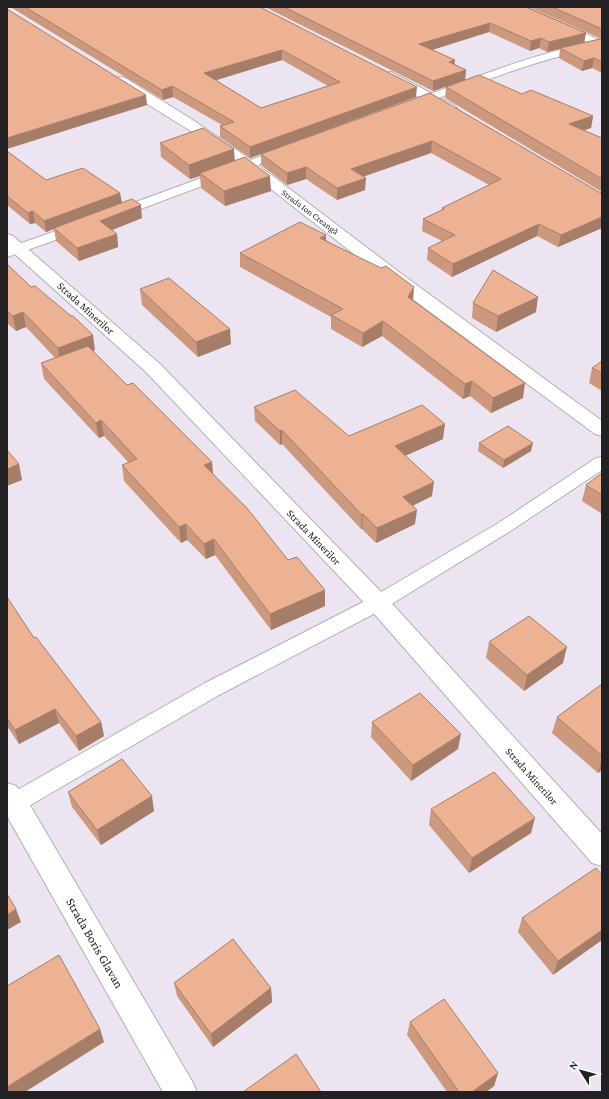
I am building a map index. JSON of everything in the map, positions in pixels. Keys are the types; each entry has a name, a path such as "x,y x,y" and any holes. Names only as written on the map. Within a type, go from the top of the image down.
{"street":[{"path":"515,7 602,45"},
{"path":"381,71 430,97 462,117"},
{"name":"Strada Ion Creangă","path":"105,72 191,125 249,165 393,276 602,430"},
{"name":"Strada Minerilor","path":"11,247 153,368 378,603 602,854"},
{"name":"Strada Boris Glavan","path":"10,799 181,1092"}],"lane":[{"path":"401,108 524,64 573,49 602,45"},
{"path":"108,217 292,149"},
{"path":"11,247 93,222"},
{"path":"10,799 212,689 378,603 506,526 602,462"}],"building":[{"path":"25,7 260,7 417,87 250,147 220,126 234,122 172,86 162,90","holes":["282,50 340,82 261,108 204,73"]},
{"path":"284,7 526,7 586,33 549,42 541,38 531,41 490,23 419,44 455,60 449,62 466,70 433,81"},
{"path":"552,7 602,7 602,29"},
{"path":"7,9 146,95 7,138"},
{"path":"600,39 602,40 602,62 594,58 584,61 560,48"},
{"path":"479,75 522,94 531,90 593,116 569,124 602,138 602,179 446,87"},
{"path":"430,93 602,193 602,217 561,235 539,224 453,264 428,248 455,235 423,219 501,179 432,141 351,169 366,178 337,188 306,167 287,173 261,154"},
{"path":"203,128 234,149 189,165 160,143"},
{"path":"7,151 46,180 83,168 120,193 44,221 33,211 28,213 7,196"},
{"path":"245,157 270,176 224,191 200,173"},
{"path":"132,199 141,205 100,221 117,234 77,248 54,228"},
{"path":"300,222 326,235 320,238 381,268 386,266 414,287 408,297 525,383 493,398 472,381 465,384 383,321 363,333 331,315 343,309 240,253"},
{"path":"7,264 31,287 35,286 71,316 73,316 93,335 58,348 23,312 13,316 7,311"},
{"path":"493,270 538,297 498,316 473,303"},
{"path":"169,278 230,329 196,342 140,289"},
{"path":"88,346 127,385 133,383 212,462 204,465 247,508 288,560 297,557 325,590 270,614 214,539 204,544 186,524 179,527 122,465 137,459 101,420 96,423 41,363"},
{"path":"602,361 602,373 592,368"},
{"path":"295,390 349,436 422,405 445,424 395,446 434,482 403,497 417,510 377,528 363,514 362,515 282,430 280,431 254,407"},
{"path":"508,426 533,443 504,460 479,443"},
{"path":"7,450 19,464 7,469"},
{"path":"602,473 602,495 586,485"},
{"path":"7,597 34,638 36,637 101,722 76,736 55,709 15,730 7,718"},
{"path":"529,616 567,647 527,675 489,642"},
{"path":"602,684 602,756 557,717"},
{"path":"420,693 461,734 413,765 372,722"},
{"path":"122,759 152,796 97,830 68,792"},
{"path":"494,772 535,818 472,858 431,809"},
{"path":"596,868 602,875 602,930 558,961 522,918"},
{"path":"7,894 16,909 7,915"},
{"path":"233,939 271,988 211,1034 174,983"},
{"path":"59,955 100,1029 7,1087 7,986"},
{"path":"444,999 498,1073 472,1092 459,1092 410,1022"},
{"path":"296,1054 321,1092 243,1092"}]}
